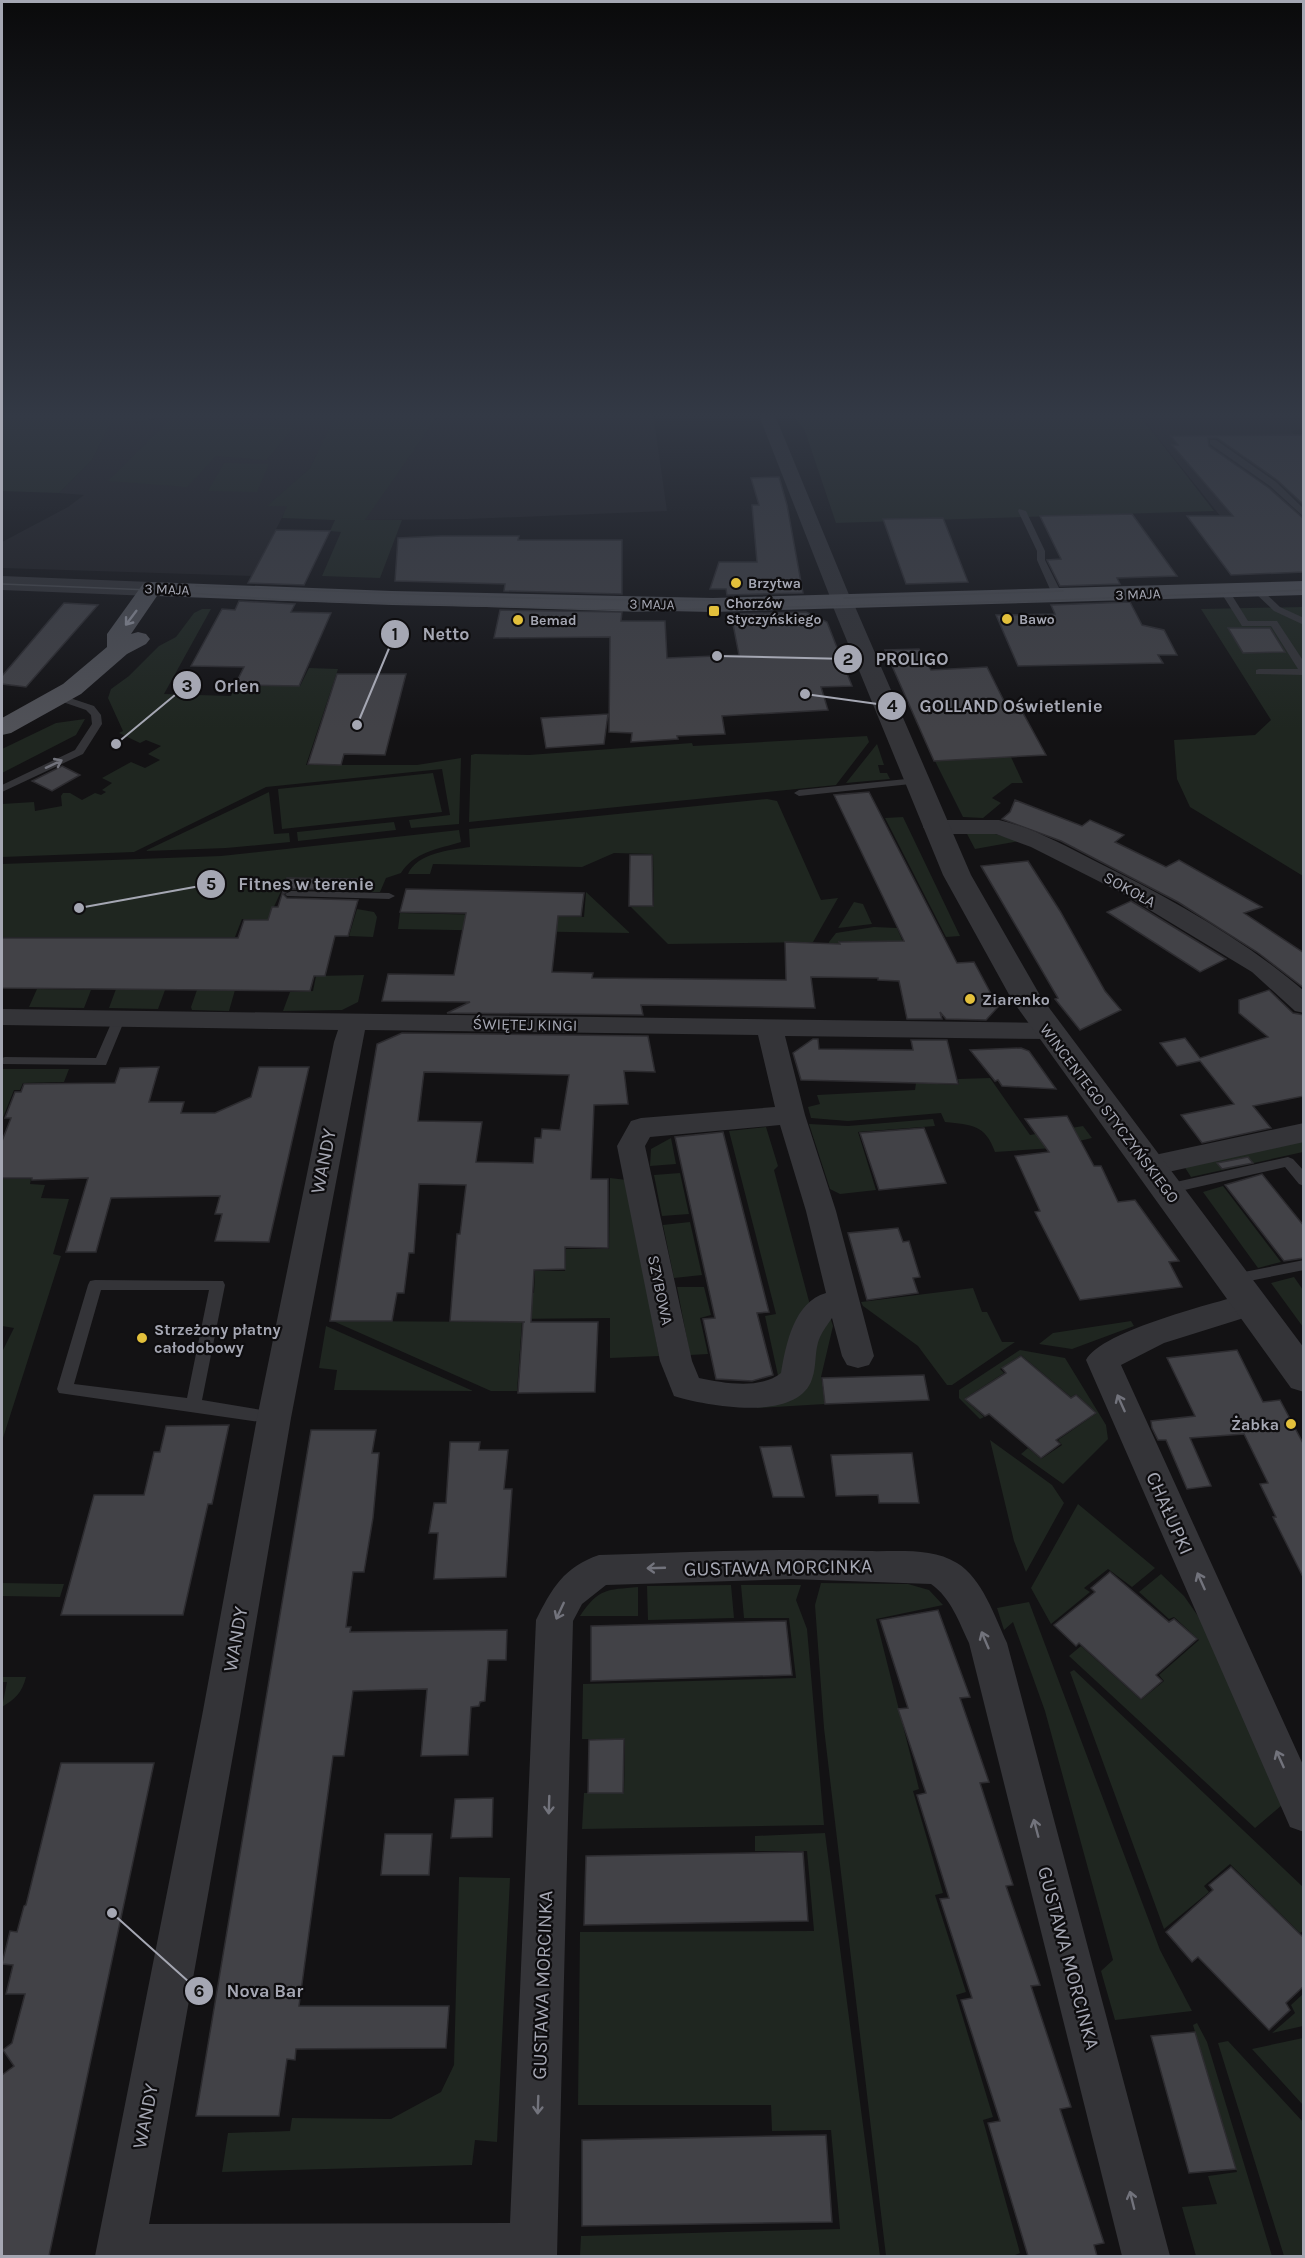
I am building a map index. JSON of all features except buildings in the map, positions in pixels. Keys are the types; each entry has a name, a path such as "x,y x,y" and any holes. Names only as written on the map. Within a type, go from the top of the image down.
{"main road":[{"name":"3 MAJA","path":"150,589 713,605 1304,588"},
{"path":"119,649 119,634 150,589"},
{"path":"2,728 58,697 88,676 119,649 145,635 179,590"}],"street":[{"path":"808,518 842,602"},
{"name":"3 MAJA","path":"2,583 150,589"},
{"name":"WINCENTEGO STYCZYŃSKIEGO","path":"842,602 957,875 1024,994 1304,1378"},
{"name":"SOKOŁA","path":"935,827 999,827 1039,842 1129,886 1251,961 1304,1005"},
{"name":"ŚWIĘTEJ KINGI","path":"2,1017 1049,1031"},
{"name":"WANDY","path":"119,2252 222,1716 274,1418 347,1042 354,1022"},
{"path":"769,1027 791,1115 821,1211 858,1356"},
{"name":"SZYBOWA","path":"791,1115 641,1128 631,1146 676,1361 686,1387 707,1394 748,1395 782,1390 796,1379 803,1337 824,1305 844,1300"},
{"path":"1158,1178 1304,1132"},
{"name":"CHAŁUPKI","path":"1243,1292 1227,1310 1153,1334 1102,1360 1304,1813"},
{"name":"GUSTAWA MORCINKA","path":"533,2252 555,1620 569,1593 599,1570 868,1564 925,1568 944,1573 961,1590 988,1644 1146,2256"},
{"path":"119,2252 533,2252"}],"lane":[{"path":"1026,518 1058,596"},
{"path":"1257,590 1277,609 1304,622"},
{"path":"1225,591 1245,624 1274,623 1304,671"},
{"path":"1258,672 1304,671"},
{"path":"2,789 79,752 97,724 96,715 90,708 58,697"},
{"path":"799,793 916,781"},
{"path":"291,894 389,896"},
{"path":"5,1061 101,1062 119,1019"},
{"path":"1158,1178 1288,1162 1304,1181"},
{"path":"1243,1292 1304,1265"},
{"path":"193,1405 218,1285 95,1285 65,1389 274,1418"}],"shaded area":[{"path":"47,518 282,518 252,576 2,568 2,542"},
{"path":"292,518 402,520 380,578 322,576 341,532 330,531 335,520"},
{"path":"365,518 484,518 468,519 364,520"},
{"path":"834,518 982,518 836,523"},
{"path":"1222,518 1303,518 1303,525 1229,527"},
{"path":"1304,607 1303,876 1190,807 1177,779 1174,740 1255,735 1271,720 1201,609"},
{"path":"202,609 211,609 164,694 231,696 236,685 300,686 309,668 338,669 306,765 417,765 461,758 459,824 411,828 409,820 450,815 442,769 266,787 134,852 2,857 2,804 34,802 35,811 62,806 63,793 70,793 82,800 95,793 101,795 106,792 102,790 112,783 102,778 131,762 145,768 160,760 148,754 161,746 146,740 140,743 119,733 123,731 108,698 111,689 129,676 159,646 176,637 194,613"},
{"path":"85,719 76,735 2,773 2,749 56,723"},
{"path":"867,736 869,742 836,785 469,822 471,755 475,754 529,755 692,743 693,746"},
{"path":"877,744 884,765 878,765 880,773 887,773 890,779 846,783"},
{"path":"1011,757 1023,783 1012,783 992,798 1001,803 983,818 963,817 935,761"},
{"path":"433,773 442,812 282,829 278,789"},
{"path":"269,792 274,834 289,833 290,842 226,848 145,851"},
{"path":"767,799 777,801 821,900 838,898 813,942 668,944 631,907 654,906 653,854 614,853 582,867 433,864 430,874 408,874 412,867 426,857 444,851 470,847 469,829"},
{"path":"903,817 960,936 946,937 885,818"},
{"path":"394,822 396,830 298,841 297,832"},
{"path":"459,830 461,842 435,849 413,860 401,873 386,878 380,892 367,892 370,879 287,878 268,920 242,919 235,937 2,937 2,864 221,856"},
{"path":"966,832 992,833 1020,841 975,849"},
{"path":"586,892 630,933 398,929 400,913 584,917"},
{"path":"854,902 863,904 872,924 838,928"},
{"path":"357,909 374,912 377,917 373,937 349,936"},
{"path":"874,927 897,928 903,942 839,941 839,948 829,947 829,942 836,933"},
{"path":"364,975 358,1002 342,1010 283,1011 290,992 313,991 316,976"},
{"path":"37,989 91,990 84,1008 29,1007"},
{"path":"116,989 165,990 158,1009 109,1008"},
{"path":"197,990 235,990 229,1011 192,1010"},
{"path":"2,1069 69,1069 64,1082 23,1083 20,1090 14,1090 2,1120"},
{"path":"990,1078 1030,1135 1083,1126 1092,1138 1079,1141 1082,1146 995,1152 982,1131 970,1125 945,1122 941,1113 848,1121 811,1118 808,1107 820,1104 817,1095 915,1090 916,1083 959,1085 958,1079"},
{"path":"933,1119 935,1126 858,1132 876,1190 840,1194 830,1189 809,1124 848,1126"},
{"path":"766,1127 778,1166 774,1170 810,1305 779,1380 765,1316 776,1314 729,1131"},
{"path":"671,1138 676,1164 650,1166 651,1149"},
{"path":"1303,1139 1303,1152 1191,1177 1184,1166"},
{"path":"680,1173 689,1214 662,1216 654,1175"},
{"path":"610,1178 627,1180 659,1356 610,1358 610,1318 498,1319 500,1293 534,1293 535,1271 565,1271 566,1249 609,1249"},
{"path":"2,1179 31,1179 30,1184 45,1185 41,1198 69,1199 53,1254 61,1256 2,1441 2,1352 14,1328 2,1326"},
{"path":"1223,1186 1281,1262 1258,1268 1203,1192"},
{"path":"690,1222 702,1275 674,1278 663,1225"},
{"path":"1294,1277 1303,1290 1303,1327 1271,1283"},
{"path":"677,1287 704,1287 711,1315 700,1318 708,1354 690,1355"},
{"path":"973,1288 982,1312 987,1312 1002,1342 1015,1342 952,1385 947,1385 918,1346 863,1306 861,1302"},
{"path":"829,1314 833,1326 821,1377 825,1404 757,1408 756,1397 784,1393"},
{"path":"333,1321 522,1322 517,1391 491,1391"},
{"path":"1131,1321 1134,1326 1072,1349 1039,1344 1053,1333"},
{"path":"326,1326 473,1391 334,1390 337,1370 319,1368"},
{"path":"1020,1350 1065,1358 1106,1425 1108,1439 1063,1484 1021,1454 1028,1448 1041,1459 1062,1445 1058,1440 1097,1413 1076,1394 1071,1397 1021,1355 1000,1369 1004,1373 964,1399 984,1417 980,1419 959,1398 959,1390"},
{"path":"990,1440 1052,1485 1064,1503 1026,1572 1014,1541"},
{"path":"1078,1504 1155,1568 1132,1587 1108,1569 1084,1588 1090,1592 1051,1624 1031,1588"},
{"path":"1161,1574 1184,1596 1200,1619 1282,1805 1255,1828 1069,1656 1081,1646 1141,1700 1164,1681 1159,1675 1199,1640 1174,1617 1169,1619 1139,1592"},
{"path":"2,1583 64,1584 60,1597 2,1596"},
{"path":"821,1583 908,1584 929,1590 943,1605 876,1619 919,1789 913,1791 943,1893 935,1895 966,1992 956,1995 993,2117 983,2120 1020,2253 1013,2256 886,2256 824,1728 815,1605"},
{"path":"731,1585 734,1618 648,1620 647,1586"},
{"path":"741,1585 801,1585 796,1600 807,1629 824,1825 582,1829 584,1793 624,1793 625,1739 582,1739 583,1684 796,1678 789,1618 744,1618"},
{"path":"638,1587 638,1616 580,1616 598,1595 604,1592"},
{"path":"1029,1602 1160,1950 1192,2011 1115,2020 1101,1971 1113,1960 1045,1711 1013,1622 1004,1630 997,1608"},
{"path":"1074,1670 1303,1887 1303,1931 1300,1933 1230,1864 1204,1886 1209,1892 1164,1929 1070,1672"},
{"path":"2,1677 26,1677 17,1695 2,1707 7,1682 2,1682"},
{"path":"825,1833 880,2256 580,2256 581,2236 840,2229 831,2130 772,2131 771,2105 578,2105 580,1932 814,1931 807,1851 755,1851 755,1836"},
{"path":"459,1877 510,1878 497,2142 475,2140 472,2165 222,2172 228,2133 290,2131 292,2118 391,2119 441,2092 454,2065"},
{"path":"1303,1994 1303,2026 1272,2033 1295,2013 1291,2005"},
{"path":"1197,2023 1207,2042 1272,2256 1196,2256 1182,2207 1217,2204 1208,2176 1237,2172 1193,2025"},
{"path":"1304,2038 1303,2105 1252,2049"},
{"path":"1228,2041 1303,2122 1303,2256 1284,2256 1218,2043"}],"tram line":[{"path":"2,584 150,590 284,600 636,611 1035,601 1304,590"},
{"path":"196,586 577,599 805,599"},
{"path":"844,598 1063,591"}],"place":[{"name":"Brzytwa","path":"736,583"},
{"name":"Chorzów Styczyńskiego","path":"714,611"},
{"name":"Bawo","path":"1007,619"},
{"name":"Bemad","path":"518,620"},
{"name":"PROLIGO","path":"717,656"},
{"name":"GOLLAND Oświetlenie","path":"805,694"},
{"name":"Netto","path":"357,725"},
{"name":"Orlen","path":"116,744"},
{"name":"Fitnes w terenie","path":"79,908"},
{"name":"Ziarenko","path":"970,999"},
{"name":"Strzeżony płatny całodobowy","path":"142,1338"},
{"name":"Żabka","path":"1291,1424"},
{"name":"Nova Bar","path":"112,1913"}]}
